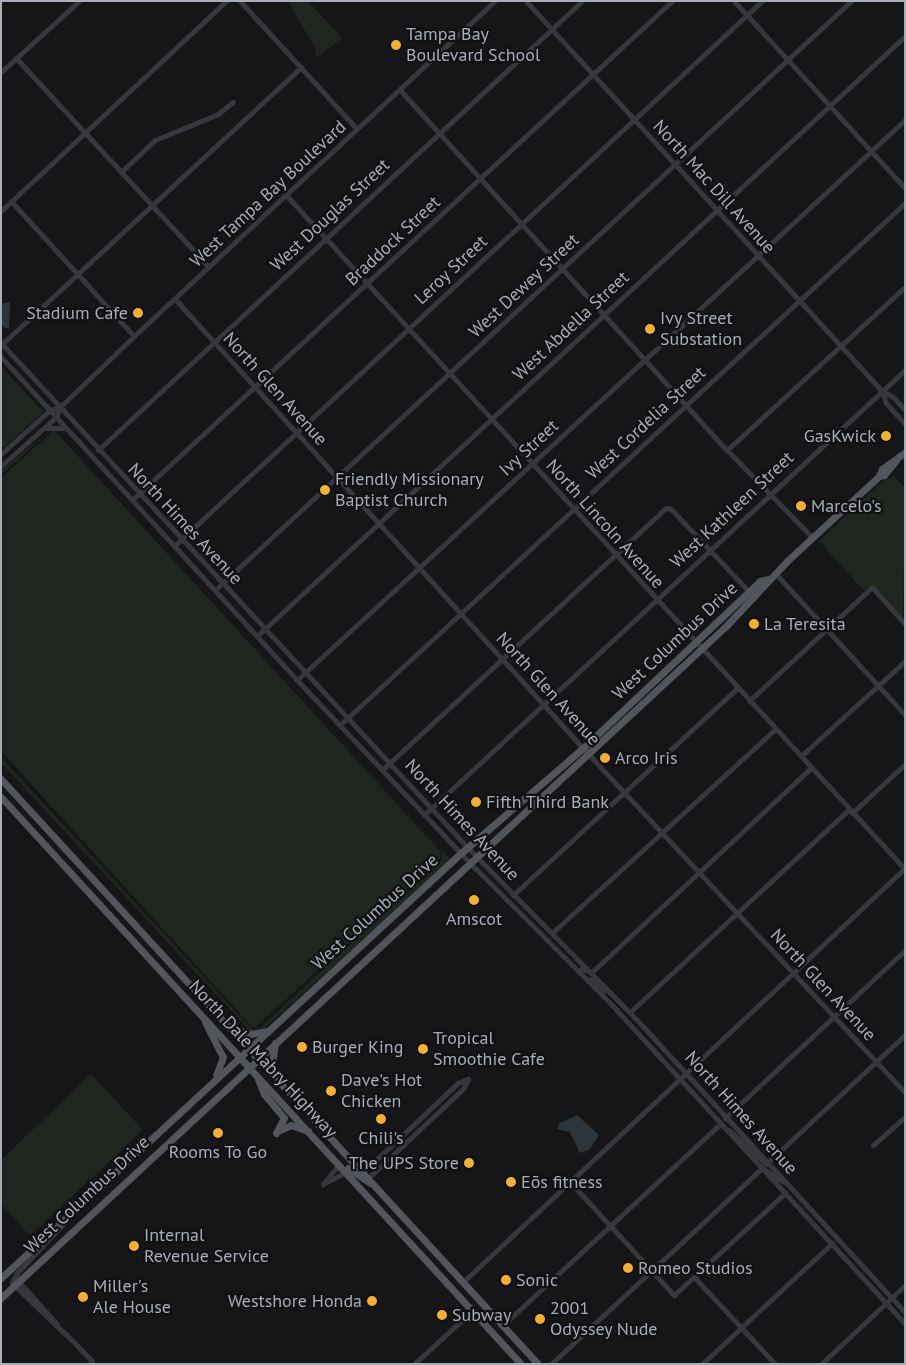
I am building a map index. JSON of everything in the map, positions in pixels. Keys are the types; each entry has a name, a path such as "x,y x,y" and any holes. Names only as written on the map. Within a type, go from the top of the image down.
{"main road":[{"name":"West Columbus Drive","path":"1,1298 698,647 812,537 879,476 882,469 905,452"},
{"name":"West Columbus Drive","path":"3,1276 74,1207 461,853 586,751"},
{"name":"North Dale Mabry Highway","path":"1,778 367,1179 464,1281 538,1364"},
{"name":"North Dale Mabry Highway","path":"1,797 522,1364"},
{"path":"13,810 22,801"},
{"path":"353,952 362,962"},
{"path":"198,1011 223,1057 210,1084"},
{"path":"228,1027 251,1034 269,1030"},
{"path":"275,1042 272,1065 289,1093"},
{"path":"256,1074 264,1094 284,1118 276,1133 290,1126 308,1131"},
{"path":"339,1164 367,1179"},
{"path":"400,1231 409,1223"},
{"path":"443,1278 454,1282 464,1281"},
{"path":"472,1310 495,1316"}],"street":[{"path":"1,72 79,1"},
{"path":"1,211 226,1"},
{"path":"240,1 357,129"},
{"name":"West Tampa Bay Boulevard","path":"1,466 56,417 60,407 134,336 495,1"},
{"name":"North Mac Dill Avenue","path":"526,1 840,346 882,391 892,396 905,410"},
{"name":"West Douglas Street","path":"98,450 582,1"},
{"name":"Braddock Street","path":"132,500 672,1"},
{"path":"734,1 905,188"},
{"name":"Leroy Street","path":"174,546 762,1"},
{"name":"West Dewey Street","path":"215,590 851,1"},
{"name":"West Abdella Street","path":"257,636 905,36"},
{"path":"16,58 209,267"},
{"path":"2,344 301,68"},
{"path":"400,90 727,450 768,494 782,503 812,537"},
{"path":"122,171 155,140 218,114 233,102"},
{"name":"Ivy Street","path":"297,680 905,120"},
{"name":"North Lincoln Avenue","path":"286,195 698,647 905,869"},
{"path":"11,201 134,336"},
{"name":"West Cordelia Street","path":"341,724 905,203"},
{"path":"727,450 905,287"},
{"name":"North Glen Avenue","path":"175,299 460,614 736,914 905,1093"},
{"name":"North Himes Avenue","path":"2,344 239,603 349,717 475,856 553,932 630,1012 725,1118 905,1312"},
{"name":"North Himes Avenue","path":"1,357 297,680 341,724 469,862 553,943 905,1324"},
{"name":"West Kathleen Street","path":"425,814 656,600 708,549 905,370"},
{"name":"North Mac Dill Avenue","path":"882,391 886,403 905,424"},
{"name":"West Tampa Bay Boulevard","path":"2,453 50,410 60,407"},
{"path":"38,433 51,426 67,429"},
{"path":"2,453 10,458"},
{"path":"383,769 666,508 671,509 752,595"},
{"path":"775,573 905,715"},
{"path":"749,701 872,587 905,624"},
{"path":"232,609 239,603"},
{"path":"801,756 905,661"},
{"path":"513,895 737,688"},
{"path":"553,932 775,728"},
{"path":"630,1012 736,914 905,764"},
{"path":"553,943 582,970 592,972 811,768"},
{"path":"464,1281 680,1079 685,1072 905,869"},
{"path":"725,1118 905,950"},
{"path":"586,979 596,982 618,1000"},
{"path":"503,1325 721,1125 736,1135 761,1162 767,1163 905,1035"},
{"path":"468,1078 463,1089 367,1179 458,1083 468,1078"},
{"path":"873,1145 905,1117"},
{"path":"339,1164 323,1184 346,1172"},
{"path":"551,1364 762,1168 787,1184"},
{"path":"570,1182 674,1295 785,1193"},
{"path":"74,1207 60,1231 14,1277 15,1284 91,1362"},
{"path":"702,1364 832,1243"},
{"path":"694,1277 776,1364"},
{"path":"821,1364 905,1286"},
{"path":"414,1364 472,1310"},
{"path":"420,1358 425,1364"}],"shaded area":[{"path":"288,1 308,1 342,38 316,58 315,48"},
{"path":"10,302 9,328 5,328 1,325 1,304"},
{"path":"1,366 43,412 1,450"},
{"path":"52,429 1,475 1,471 12,461"},
{"path":"58,429 451,860 265,1028 250,1031 1,763 1,757 252,1029 258,1029 441,861 443,852"},
{"path":"54,430 441,852 440,859 256,1027 252,1027 1,751 1,478"},
{"path":"894,476 905,488 903,619 872,585 864,591 819,541 880,483"},
{"path":"91,1074 143,1130 30,1236 1,1204 1,1160"},
{"path":"577,1115 599,1135 589,1150 580,1153 570,1132 557,1129 560,1123"}],"place":[{"name":"Tampa Bay Boulevard School","path":"396,45"},
{"name":"Stadium Cafe","path":"138,313"},
{"name":"Ivy Street Substation","path":"650,329"},
{"name":"GasKwick","path":"886,436"},
{"name":"Friendly Missionary Baptist Church","path":"325,490"},
{"name":"Marcelo's","path":"801,506"},
{"name":"La Teresita","path":"754,624"},
{"name":"Arco Iris","path":"605,758"},
{"name":"Fifth Third Bank","path":"476,802"},
{"name":"Amscot","path":"474,900"},
{"name":"Burger King","path":"302,1047"},
{"name":"Tropical Smoothie Cafe","path":"423,1049"},
{"name":"Dave's Hot Chicken","path":"331,1091"},
{"name":"Chili's","path":"381,1119"},
{"name":"Rooms To Go","path":"218,1133"},
{"name":"The UPS Store","path":"469,1163"},
{"name":"Eōs fitness","path":"511,1182"},
{"name":"Internal Revenue Service","path":"134,1246"},
{"name":"Romeo Studios","path":"628,1268"},
{"name":"Sonic","path":"506,1280"},
{"name":"Miller's Ale House","path":"83,1297"},
{"name":"Westshore Honda","path":"372,1301"},
{"name":"Subway","path":"442,1315"},
{"name":"2001 Odyssey Nude","path":"540,1319"}]}
